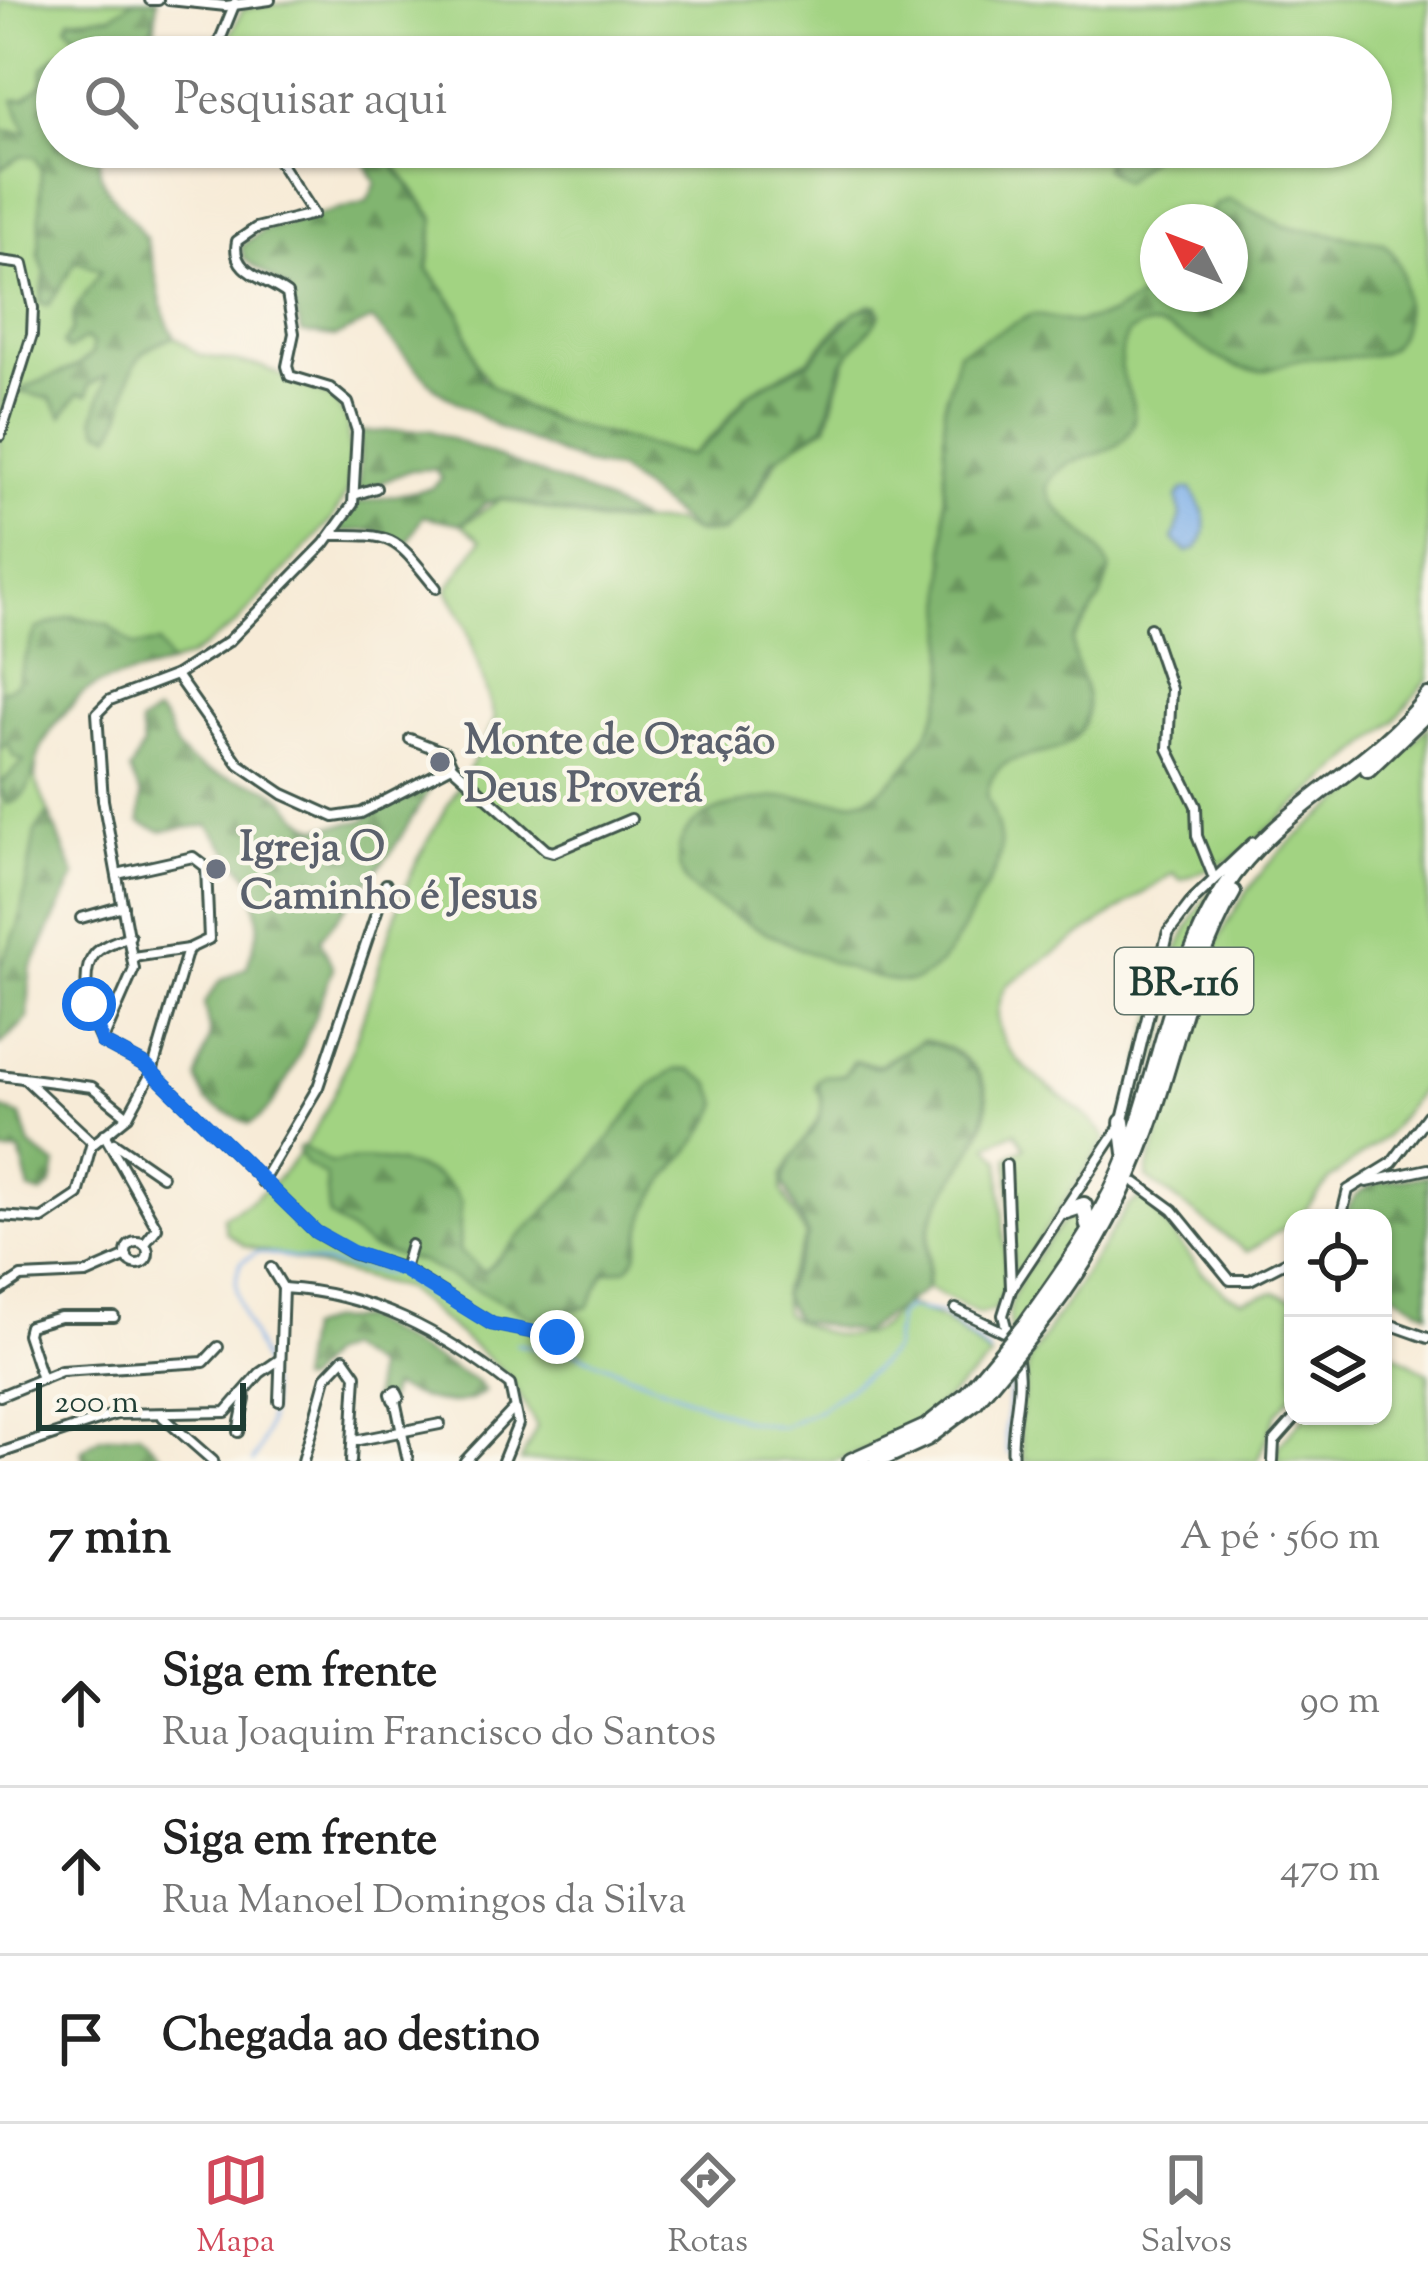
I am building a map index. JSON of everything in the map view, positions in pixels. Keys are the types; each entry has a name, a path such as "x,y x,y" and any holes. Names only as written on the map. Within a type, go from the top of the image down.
{"highway":[{"name":"BR-116","path":"1029,1329 1083,1242 1126,1157 1194,952 1224,888 1263,839 1372,754 1428,696"},
{"name":"BR-116","path":"877,1461 927,1438 971,1398 1057,1303 1116,1204 1150,1121 1208,941 1237,885 1284,832 1385,756 1428,712"},
{"path":"1123,1116 1126,1157"},
{"path":"1116,1204 1136,1183 1150,1121"},
{"path":"1066,1210 1077,1204 1088,1209 1083,1242"},
{"name":"BR-116","path":"851,1461 926,1427 971,1398"}],"street":[{"path":"169,0 270,0"},
{"path":"222,36 236,3"},
{"path":"102,1042 130,987 133,957 95,716 110,700 176,675 235,636 331,535 357,494 357,430 348,403 330,388 290,376 287,366 294,333 287,293 244,269 235,252 237,241 248,232 311,216 284,168"},
{"path":"0,261 23,264 33,308 29,344 0,436"},
{"path":"357,494 376,488"},
{"path":"331,535 384,536 407,553 436,588"},
{"path":"1150,628 1171,689 1168,749 1196,806 1196,833 1214,876"},
{"path":"176,675 238,764 284,794 334,817 361,813 436,770 452,766"},
{"path":"410,739 446,753 452,766 553,852 632,819"},
{"path":"1013,1459 1019,1370 1003,1315 1011,1290 1123,1116 1160,957 1174,923 1279,820 1372,754"},
{"path":"117,874 193,857 203,860 211,934 204,943 188,949 133,957"},
{"path":"262,1183 318,1088 386,884"},
{"path":"81,918 123,906"},
{"path":"130,935 91,959 89,1009 102,1042 152,1072 262,1183 336,1245 404,1270 492,1324 557,1337"},
{"path":"93,1143 107,1137 128,1116 152,1072 188,949"},
{"path":"0,1075 92,1087 128,1116"},
{"path":"25,1079 93,1143"},
{"path":"1343,1209 1354,1185 1388,1167 1428,1115"},
{"path":"107,1137 162,1176"},
{"path":"107,1137 158,1228 144,1245"},
{"path":"0,1216 42,1219 70,1204 81,1190 93,1143"},
{"path":"1006,1165 1011,1290"},
{"path":"1354,1185 1428,1169"},
{"path":"1136,1183 1173,1210 1227,1279 1246,1281 1284,1262"},
{"path":"0,1291 21,1277 86,1274 127,1256 132,1243 144,1245"},
{"path":"127,1256 142,1262 147,1254 144,1245"},
{"path":"404,1270 411,1245"},
{"path":"271,1268 283,1288 279,1401"},
{"path":"283,1288 305,1289 407,1316 510,1385 517,1400 512,1411 465,1461"},
{"path":"281,1310 305,1289"},
{"path":"956,1309 1007,1333"},
{"path":"42,1379 27,1334 29,1326 60,1317 115,1317"},
{"path":"1392,1325 1428,1338"},
{"path":"0,1396 80,1368 204,1362 218,1347"},
{"path":"302,1461 326,1377 344,1358 356,1372 351,1461"},
{"path":"226,1412 260,1372 277,1362"},
{"path":"238,1432 245,1394"},
{"path":"395,1400 409,1461"},
{"path":"503,1461 517,1427 512,1411"},
{"path":"0,1453 108,1415 236,1412 240,1420"},
{"path":"162,1416 213,1461"},
{"path":"354,1441 440,1424"},
{"path":"1273,1461 1274,1442 1289,1425"}],"green space":[{"path":"0,0 157,0 155,31 150,36 36,36 36,168 100,168 118,208 146,238 162,316 175,337 199,355 260,366 333,399 347,420 347,492 332,519 236,624 188,658 90,685 54,726 37,755 35,779 75,876 30,970 28,1018 0,1045"},
{"path":"134,0 157,0 148,36 76,36 67,26 70,19 111,16"},
{"path":"311,0 1428,0 1428,679 1394,722 1233,859 1181,880 1173,873 1007,985 998,1011 1001,1034 1012,1054 1106,1139 1014,1278 1008,1157 1025,1147 1015,1132 988,1145 1000,1160 1006,1287 995,1310 979,1314 927,1288 934,1215 984,1122 984,1083 972,1065 949,1048 923,1040 878,1065 854,1061 844,1074 818,1079 815,1087 824,1101 822,1113 782,1175 782,1191 806,1237 782,1289 785,1313 818,1331 858,1335 881,1327 902,1305 950,1325 991,1358 937,1406 879,1444 833,1461 521,1461 537,1427 509,1376 405,1289 245,1246 226,1232 223,1216 265,1190 299,1154 325,1112 412,872 495,719 466,625 447,590 481,540 462,525 501,499 600,522 675,522 693,532 723,532 750,507 780,454 827,426 847,356 881,314 878,306 870,304 843,321 810,358 747,394 717,432 690,455 588,432 526,408 491,386 475,361 460,312 428,269 435,219 397,168 1392,168 1392,36 230,36 243,9"},
{"path":"36,89 36,159 22,156 0,169 0,130 27,133 14,100 25,99"},
{"path":"100,168 107,189 148,246 164,315 175,337 155,345 134,365 111,435 99,430 94,418 107,375 89,385 88,395 78,394 62,416 51,399 17,391 77,366 92,354 93,344 86,338 68,350 63,343 72,331 74,311 101,271 76,261 49,305 40,303 45,272 39,256 41,170"},
{"path":"368,168 396,168 434,220 427,269 460,313 481,378 525,409 555,421 690,456 717,435 749,394 810,361 856,311 876,306 878,319 842,363 825,425 773,460 748,507 733,524 716,533 695,532 619,470 585,464 500,428 437,390 372,320 335,337 302,333 289,290 244,259 241,246 263,230 367,202 376,183"},
{"path":"1104,168 1139,168 1123,182"},
{"path":"1248,208 1284,226 1383,243 1403,278 1404,319 1399,336 1379,354 1299,360 1260,371 1224,361 1158,326 1143,326 1128,334 1121,362 1134,409 1130,431 1111,448 1064,466 1047,486 1057,508 1095,545 1110,569 1100,599 1073,640 1087,701 1084,723 1062,747 1016,759 992,777 987,796 1000,841 998,863 959,937 929,973 900,981 874,977 774,936 698,894 684,878 678,860 686,832 697,822 727,807 762,799 844,802 874,794 900,772 930,727 946,678 944,407 958,352 1033,314 1076,323 1112,314 1140,297 1140,312 1248,312"},
{"path":"429,430 587,492 640,520 601,520 502,498 486,503 461,524 423,516 405,547 373,530 337,532 357,503 432,488 442,478 434,469 411,470 359,492 360,432"},
{"path":"72,616 107,624 134,646 159,643 170,664 99,684 74,701 46,737 29,787 6,804 0,784 24,761 14,757 7,743 0,749 0,692 16,684 36,629"},
{"path":"156,713 165,721 176,747 192,762 274,792 317,828 362,821 412,788 420,785 429,790 390,854 320,939 333,968 319,1006 275,1100 249,1124 207,1102 197,1078 210,1035 204,1003 220,981 247,967 259,927 252,881 208,825 160,831 140,822 141,795 130,771 143,746 140,724"},
{"path":"1428,726 1428,1080 1385,1137 1330,1179 1306,1209 1284,1209 1284,1228 1247,1252 1147,1178 1186,1021 1215,946 1256,880 1299,835"},
{"path":"48,813 75,876 30,970 28,1018 0,1045 0,967 19,924 35,832"},
{"path":"1219,884 1129,1143 1136,1084 1157,1006 1186,932"},
{"path":"922,1042 943,1047 966,1062 983,1085 986,1104 975,1143 932,1218 924,1291 861,1333 796,1320 782,1295 808,1236 783,1182 821,1113 817,1084 823,1076 844,1075 856,1062 877,1068"},
{"path":"690,1069 710,1083 719,1103 649,1207 632,1263 605,1273 588,1307 533,1318 421,1262 371,1248 329,1216 326,1176 306,1164 298,1149 301,1146 331,1163 383,1161 437,1177 461,1202 459,1251 484,1272 579,1177 652,1084 675,1070"},
{"path":"0,1108 21,1116 30,1146 56,1165 52,1184 42,1194 30,1190 20,1152 0,1152"},
{"path":"1428,1176 1428,1313 1392,1292 1392,1209 1349,1209 1365,1188"},
{"path":"1143,1196 1202,1272 1226,1293 1242,1300 1275,1292 1284,1296 1284,1405 1257,1461 1024,1461 1019,1424 1029,1360 1128,1206"},
{"path":"1079,1211 1085,1223 1013,1337 1009,1321 1017,1288 1070,1213"},
{"path":"362,1319 477,1382 485,1391 451,1403 392,1387 384,1410 374,1403 374,1367 344,1348 326,1356 304,1382 298,1381 306,1329 329,1320"},
{"path":"1392,1352 1428,1373 1428,1461 1278,1461 1279,1445 1297,1425 1392,1425"},
{"path":"139,1433 167,1461 83,1461 82,1450 100,1438"}],"water":[{"path":"1191,489 1196,497 1206,526 1196,549 1187,552 1173,540 1181,516 1177,497"}],"waterway":[{"path":"253,1461 267,1429 270,1400 266,1373 239,1303 236,1282 241,1262 258,1252 388,1274"},
{"path":"405,1281 468,1319"},
{"path":"516,1344 543,1349 556,1345 746,1421 782,1427 819,1410 872,1371 893,1350 898,1315 907,1308 943,1314 990,1354"},
{"path":"1007,1376 1009,1454"}],"place":[{"name":"Monte de Oração Deus Proverá","path":"440,762"},
{"name":"Igreja O Caminho é Jesus","path":"216,869"}],"route":[{"path":"89,1004 102,1042 145,1065 183,1108 316,1232 377,1263 404,1270 492,1324 557,1337"}]}
